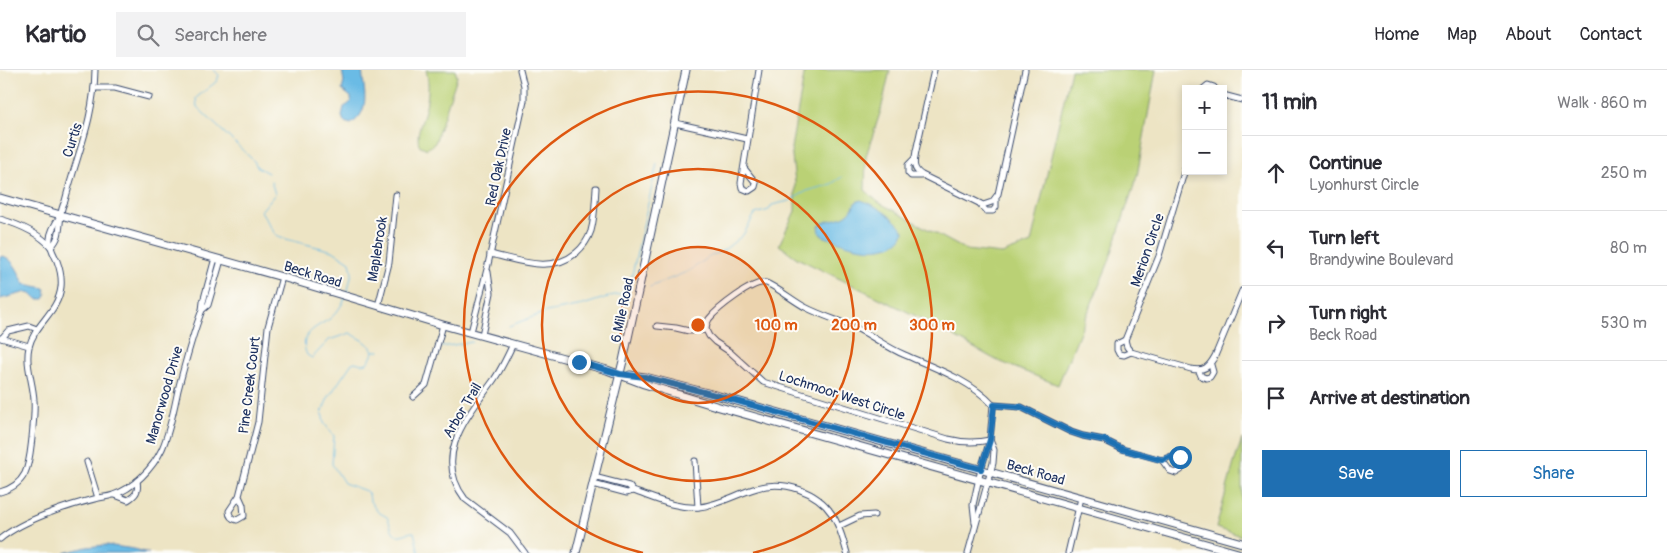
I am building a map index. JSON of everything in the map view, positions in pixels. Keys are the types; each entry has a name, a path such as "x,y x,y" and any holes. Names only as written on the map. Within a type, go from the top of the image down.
{"main road":[{"name":"6 Mile Road","path":"576,553 632,322 686,70"},
{"name":"Beck Road","path":"0,198 620,374 644,384 716,406 1238,553"},
{"name":"Beck Road","path":"620,374 645,377 719,396 1242,543"}],"street":[{"name":"Curtis","path":"51,247 60,234 61,215 70,179 88,128 95,70"},
{"name":"Red Oak Drive","path":"471,332 487,269 524,100 524,86 520,70"},
{"path":"744,168 759,70"},
{"path":"934,70 914,159 915,168 922,176 980,204 988,204 996,198"},
{"path":"980,204 986,212 993,212 996,207 996,198 1025,70"},
{"path":"94,88 115,88 149,97"},
{"path":"1227,96 1242,100"},
{"path":"675,122 747,139"},
{"name":"Merion Circle","path":"1183,175 1159,256 1125,340 1117,344 1116,350 1119,354 1124,355 1131,352 1199,371"},
{"path":"490,254 541,265 559,262 572,256 584,245 591,230 596,188"},
{"name":"Maplebrook","path":"378,306 389,263 396,195"},
{"path":"0,219 47,242 51,247 60,270 61,278 59,294 54,308 37,329 29,346 28,365 34,408 29,462 25,474 18,483 8,490 0,492"},
{"name":"Manorwood Drive","path":"0,539 26,522 98,498 114,495 137,481 150,468 162,450 173,415 191,339 202,310 208,306 218,259"},
{"name":"Red Oak Drive","path":"482,335 491,293 487,269"},
{"name":"Pine Creek Court","path":"239,496 258,422 268,327 282,277"},
{"path":"657,326 689,331 706,330 709,320 715,313 750,287 758,283 766,283 805,307 856,329 903,354 940,369 981,393 994,405 1021,407 1071,432 1104,440 1122,449 1162,460"},
{"path":"1211,365 1213,372 1210,377 1202,376 1199,371 1211,365 1242,291"},
{"path":"413,398 426,385 443,325"},
{"path":"29,346 1,338 8,331 29,326 37,329"},
{"name":"Lochmoor West Circle","path":"706,330 715,342 730,352 763,382 963,443 990,440"},
{"path":"1125,340 1131,352"},
{"name":"Arbor Trail","path":"513,344 504,364 459,433 453,446 451,461 453,477 465,499 510,533 525,553"},
{"path":"975,523 973,506 990,440 994,405"},
{"path":"968,553 990,472 994,450 990,440"},
{"path":"696,461 698,507"},
{"path":"87,462 98,498"},
{"name":"Manorwood Drive","path":"114,495 128,500 136,495 138,489 137,481"},
{"path":"594,481 629,486 633,491 676,505 698,507 712,504 758,487 787,486 803,490 825,505 839,526 847,553"},
{"path":"1068,553 1081,498"},
{"path":"839,526 860,516 874,515"}],"green space":[{"path":"426,70 455,70 457,77 435,143 427,149 419,145 418,136 427,98 428,81"},
{"path":"805,70 890,70 881,110 866,156 865,190 878,202 966,250 1002,254 1031,243 1071,70 1156,70 1137,176 1108,264 1058,385 996,360 920,318 797,258 779,245 795,211 795,182 791,148"},
{"path":"1242,439 1242,536 1216,528"}],"water":[{"path":"342,70 362,70 365,93 364,107 357,119 351,124 344,122 342,116 344,107 350,103 351,97 342,90 344,82"},
{"path":"861,200 885,212 900,226 904,231 899,241 882,248 870,248 849,245 820,234 819,226 822,223 846,216 856,202"},
{"path":"3,256 13,264 24,284 45,288 46,295 44,299 37,299 27,292 0,299 0,257"},
{"path":"106,545 149,553 64,553 87,547"}],"waterway":[{"path":"214,70 219,75 217,81 196,98 197,107 254,161 257,167 268,173"},
{"path":"509,326 546,312 583,305 614,295 628,293 657,164"},
{"path":"650,287 689,271 709,257 724,250 743,235 755,214 769,210 772,205 789,201 807,191 831,184 842,177"},
{"path":"271,181 275,194 261,211 275,234 282,238 333,251 350,262 352,272 347,295"},
{"path":"345,298 333,316 310,332 305,341 307,355 312,358 329,340 350,333 365,342 371,347 373,352 367,363 352,363 328,398 322,412 324,423 334,436 332,464 344,483 366,491 369,494 370,501 378,512 387,517 395,534 401,535 414,532 419,553"},
{"path":"441,347 472,342"},
{"path":"373,351 380,351"}],"route":[{"path":"579,362 620,374 645,377 719,396 981,469 990,440 994,405 1021,407 1071,432 1104,440 1122,449 1162,460 1175,455 1180,457"}]}
